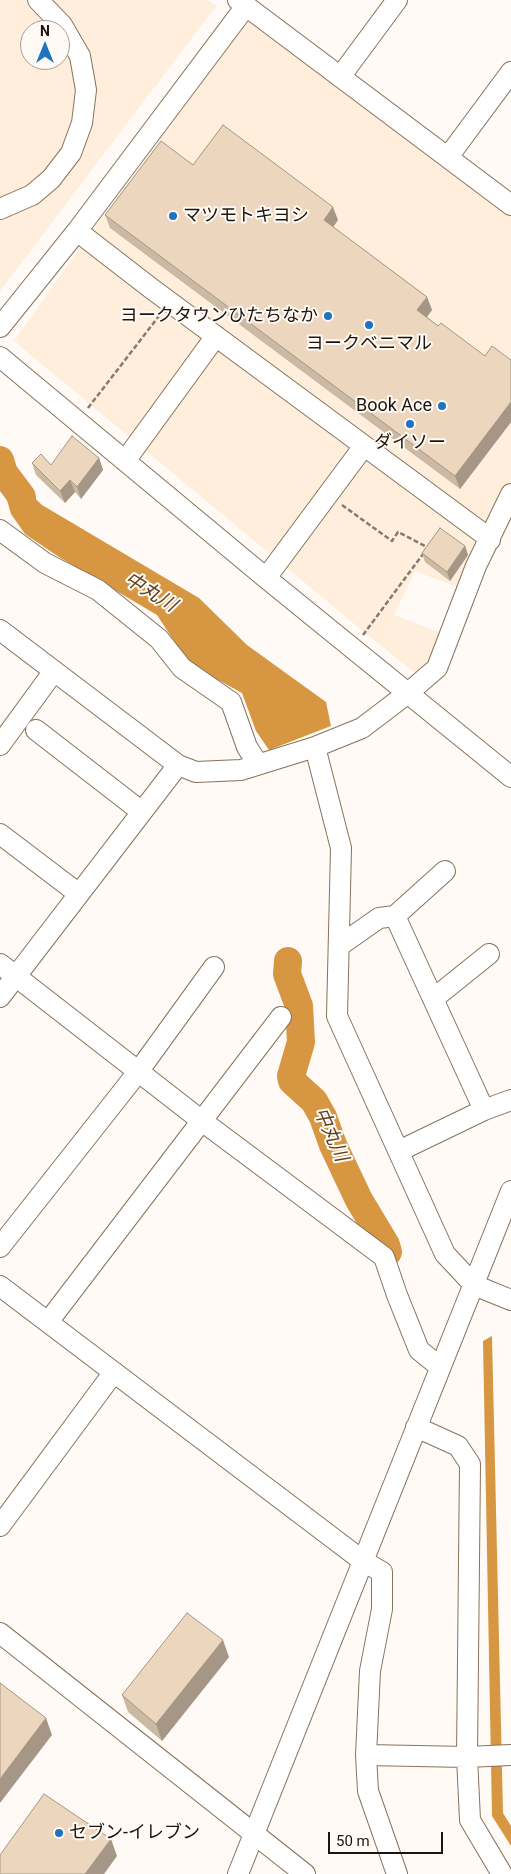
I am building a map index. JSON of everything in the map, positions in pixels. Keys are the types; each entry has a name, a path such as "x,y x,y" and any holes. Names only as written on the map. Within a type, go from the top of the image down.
{"street":[{"path":"0,209 32,195 51,179 71,153 82,123 86,90 80,56 62,25 38,0"},
{"path":"340,77 397,0"},
{"path":"0,327 77,231 242,3 511,205"},
{"path":"448,158 511,72"},
{"path":"77,231 169,302 486,535 490,540"},
{"path":"126,461 216,336"},
{"path":"0,357 266,578 511,777"},
{"path":"266,578 364,446"},
{"path":"0,630 178,765 196,772 241,770 315,747 362,728 437,668 476,566 511,494"},
{"path":"0,530 45,563 98,590 159,639 182,668 231,702 247,747 258,764"},
{"path":"0,745 54,671"},
{"path":"36,730 142,812"},
{"path":"315,747 341,848 337,1016 445,1254 474,1285 511,1300"},
{"path":"0,997 178,765"},
{"path":"0,834 79,894"},
{"path":"339,946 379,918 395,916 445,870"},
{"path":"395,916 484,1110"},
{"path":"433,999 489,954"},
{"path":"0,964 202,1121 384,1256 418,1350 440,1368"},
{"path":"0,1248 138,1072 214,967"},
{"path":"48,1322 281,1017"},
{"path":"399,1151 484,1110 511,1100"},
{"path":"238,1874 511,1191"},
{"path":"0,1286 363,1561 382,1572 382,1609 370,1671 366,1755 368,1791 397,1874"},
{"path":"0,1526 114,1372"},
{"path":"416,1427 458,1446 470,1464 467,1756 470,1820 502,1874"},
{"path":"0,1633 305,1874"},
{"path":"366,1755 511,1755"}],"path":[{"path":"88,408 169,302"},
{"path":"328,494 392,541 398,532 427,547"},
{"path":"363,635 432,540"}],"shaded area":[{"path":"0,0 208,0 216,6 0,291"},
{"path":"251,16 511,207 511,481 462,589 415,571 394,615 444,634 434,663 418,675 14,341 87,238"}],"water":[{"path":"2,466 42,505 199,598 247,645 326,702 331,726 269,750 256,731 242,693 189,664 157,615 59,557 25,534 11,514 3,486"},
{"path":"492,1336 503,1813 511,1826 511,1846 492,1816 483,1341"}],"building":[{"name":"ヨークタウンひたちなか","path":"223,125 333,207 324,220 427,297 417,310 438,326 441,323 485,356 492,346 511,360 511,402 455,476 105,215 161,141 193,165"},
{"path":"72,436 99,458 77,487 70,480 60,491 32,463 41,454 51,465"},
{"path":"440,528 465,546 447,572 422,553"},
{"path":"187,1613 223,1640 156,1724 122,1695"},
{"path":"0,1683 46,1718 0,1779"},
{"name":"セブン-イレブン","path":"44,1794 111,1839 85,1874 0,1874 0,1855"}],"waterway":[{"name":"中丸川","path":"0,460 4,473 22,497"},
{"name":"中丸川","path":"288,961 287,974 299,1006 301,1042 291,1076 292,1081 314,1101 323,1117 333,1145 359,1200 386,1245 388,1252"}],"place":[{"name":"マツモトキヨシ","path":"173,216"},
{"name":"ヨークタウンひたちなか","path":"328,316"},
{"name":"ヨークベニマル","path":"369,325"},
{"name":"Book Ace","path":"442,406"},
{"name":"ダイソー","path":"410,424"},
{"name":"セブン-イレブン","path":"59,1833"}]}
